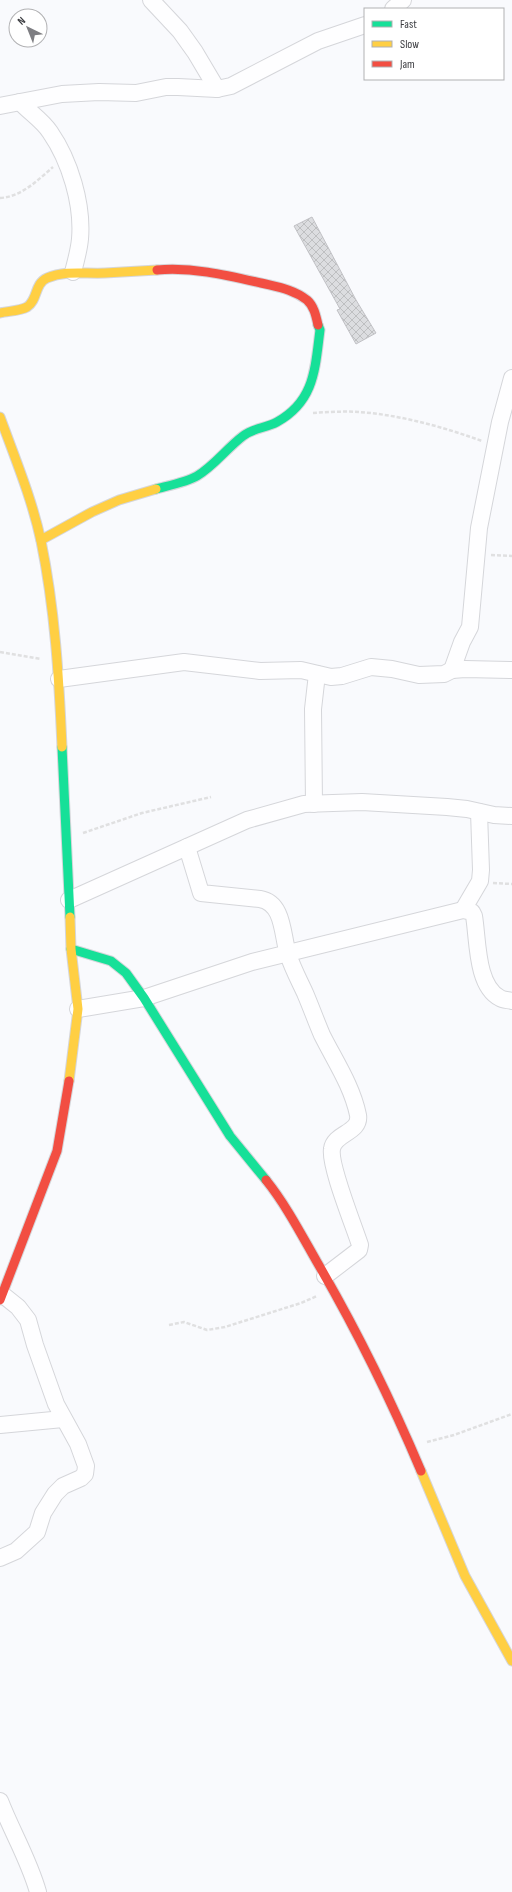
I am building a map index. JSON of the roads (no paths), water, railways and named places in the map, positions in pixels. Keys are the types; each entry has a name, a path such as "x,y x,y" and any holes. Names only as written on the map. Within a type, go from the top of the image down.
{"street":[{"path":"151,0 180,31 195,52 217,89"},
{"path":"394,8 403,0"},
{"path":"0,106 62,94 136,93 178,87 217,89 231,86 318,41 364,25"},
{"path":"20,102 50,131 64,158 75,189 80,224 80,239 73,272"},
{"path":"0,313 26,308 32,303 36,290 45,279 73,272 104,273 187,269 247,280 295,292 308,301 314,309 320,330 312,383 309,390 290,414 275,423 253,430 243,436 196,477 119,500 92,512 41,540"},
{"path":"452,670 462,642 470,626 479,528 496,445 512,378"},
{"path":"0,417 30,500 41,540 48,578 58,671 69,900 78,1009 65,1106 56,1151 2,1294 18,1306 28,1320 35,1345 63,1419 78,1444 86,1466 85,1474 81,1478 63,1486 55,1494 43,1513 37,1532 16,1551 0,1558"},
{"path":"58,671 184,662 260,671 301,670 331,677 342,676 371,667 392,669 419,675 444,674 452,670 477,668 512,670"},
{"path":"314,804 314,709 317,674"},
{"path":"69,900 187,847 268,813 304,804 362,802 447,807 494,815 512,816"},
{"path":"463,910 480,881 479,812"},
{"path":"187,847 201,893 260,899 273,904 278,912 288,954 322,1035 343,1073 358,1120 355,1127 333,1145 331,1151 336,1175 360,1245 359,1250 329,1283"},
{"path":"78,1009 144,998 252,962 463,910 472,912 474,916 480,966 485,982 499,998 512,1001"},
{"path":"72,949 111,960 126,973 144,998 230,1136 273,1189 329,1283 400,1421 465,1576 512,1661"},
{"path":"0,1425 63,1419"},
{"path":"0,1801 10,1827 32,1870 38,1892"}]}
